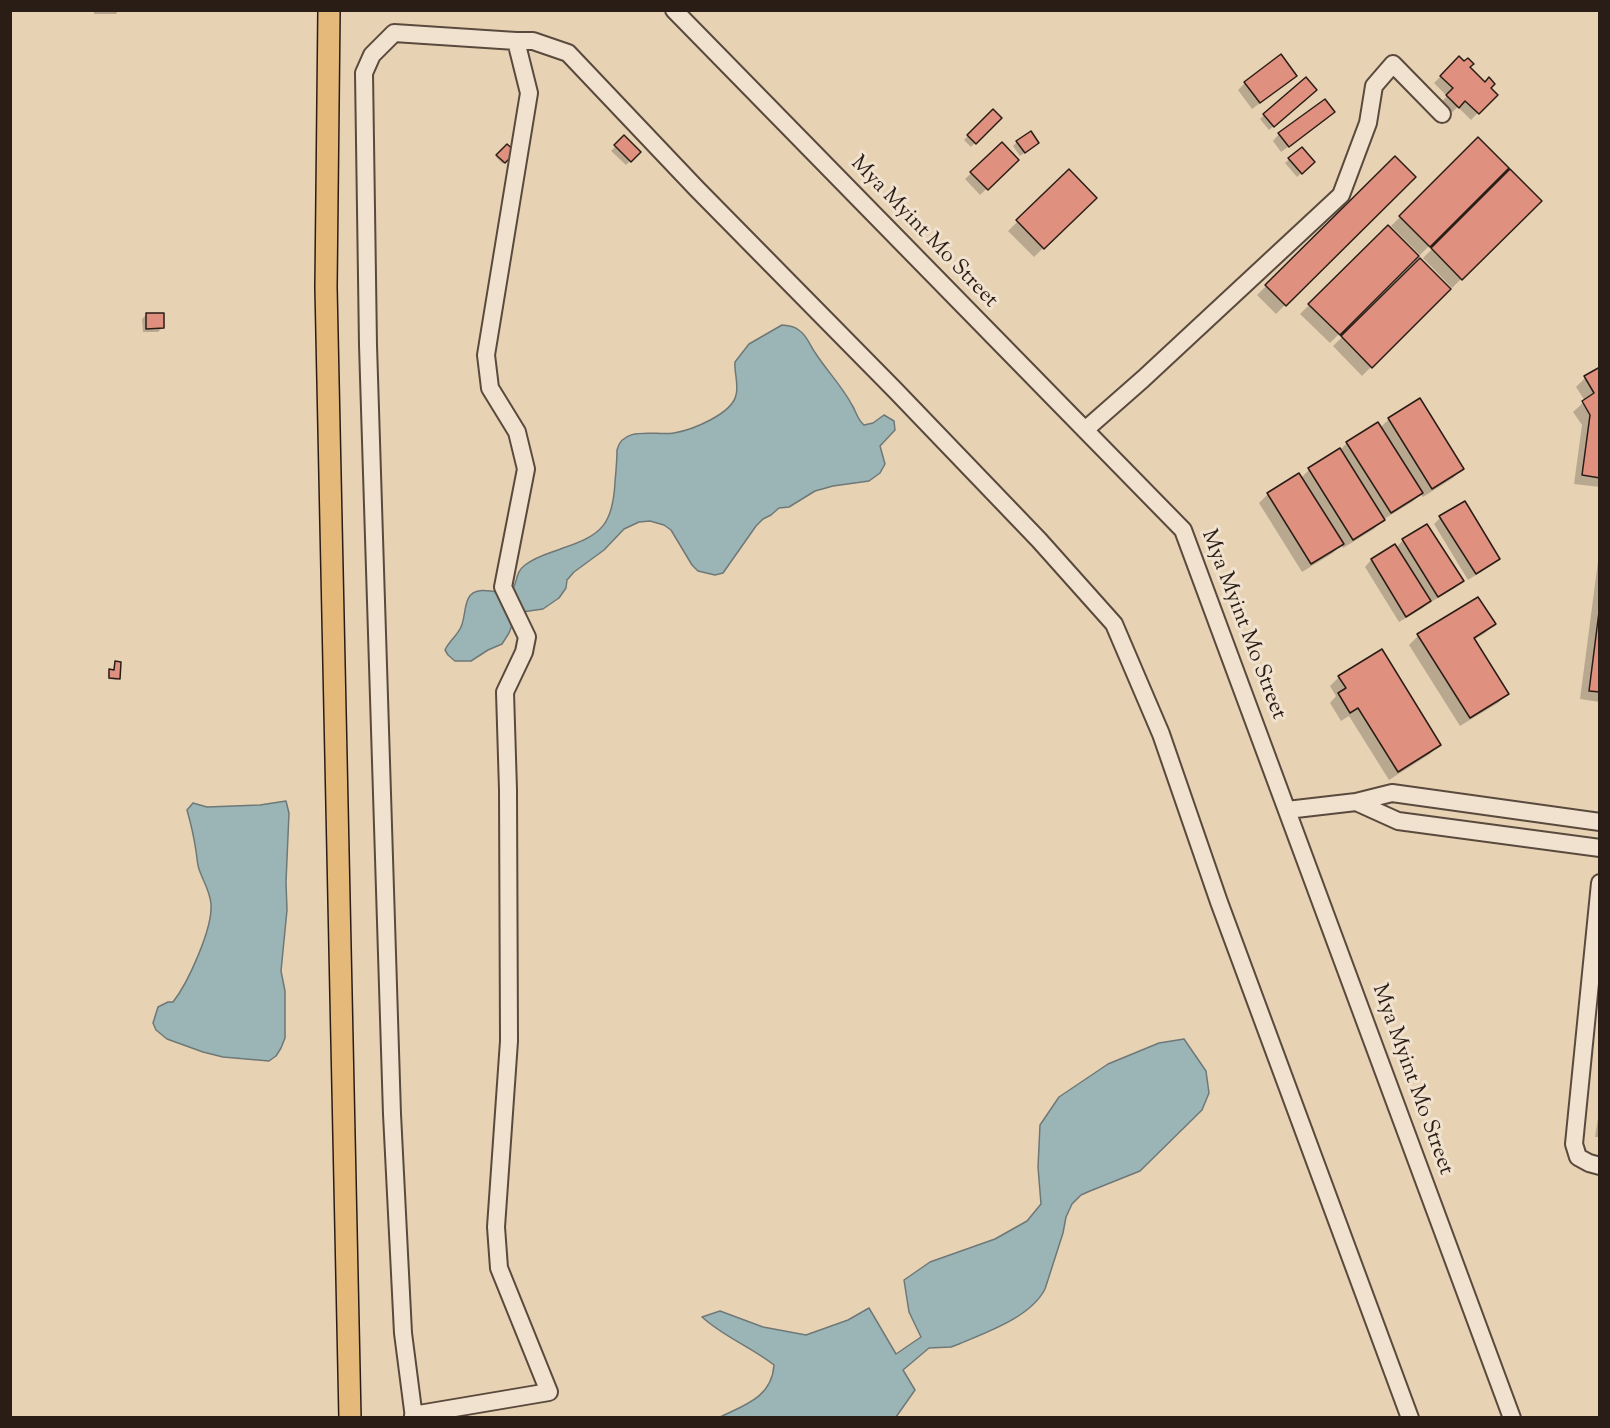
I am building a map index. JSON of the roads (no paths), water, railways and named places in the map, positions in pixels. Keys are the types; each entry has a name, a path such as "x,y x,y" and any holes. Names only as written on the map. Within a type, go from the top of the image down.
{"main road":[{"path":"329,10 326,287 350,1418"}],"street":[{"name":"Mya Myint Mo Street","path":"674,10 1183,530 1512,1418"},
{"path":"516,41 529,93 486,355 490,388 517,432 526,469 503,587 527,637 524,652 506,692 509,1041 496,1227 499,1268 549,1392 414,1416 403,1333 392,1114 368,345 364,73 372,55 394,33 533,41 568,53 1031,532 1114,624 1161,734 1223,913 1410,1418"},
{"path":"1085,430 1341,195 1368,123 1374,86 1393,64 1442,114"},
{"path":"1287,810 1356,802 1392,793 1599,822"},
{"path":"1356,802 1398,821 1599,848"},
{"path":"1599,883 1574,1144 1578,1157 1599,1166"}],"water":[{"path":"782,325 796,328 805,336 844,391 864,425 873,423 884,415 894,421 895,430 880,446 885,464 880,473 869,481 815,491 789,507 779,508 756,526 723,573 715,575 698,571 671,530 664,525 650,521 639,522 624,529 604,550 574,572 567,580 566,588 559,598 543,609 522,612 514,620 502,644 471,661 455,661 448,655 445,650 461,627 471,595 485,590 507,594 514,587 521,568 525,565 587,538 603,526 612,508 617,450 620,442 633,434 667,434 682,431 719,415 733,402 736,395 735,362 749,344"},
{"path":"286,801 289,813 287,910 281,971 285,991 285,1038 281,1048 269,1061 223,1057 167,1039 156,1030 153,1023 158,1007 173,1002 186,982 204,941 211,914 208,890 198,867 187,810 193,803 207,807 260,805"},
{"path":"1184,1039 1206,1071 1209,1093 1202,1110 1140,1171 1081,1195 1072,1204 1045,1289 1030,1308 995,1329 959,1344 951,1347 929,1348 903,1370 915,1390 896,1417 720,1417 748,1404 763,1392 772,1376 774,1365 702,1317 720,1311 763,1327 806,1335 848,1320 869,1308 896,1354 921,1337 909,1312 904,1280 930,1262 995,1239 1027,1221 1041,1204 1038,1167 1040,1125 1059,1097 1108,1064 1159,1043"}]}
